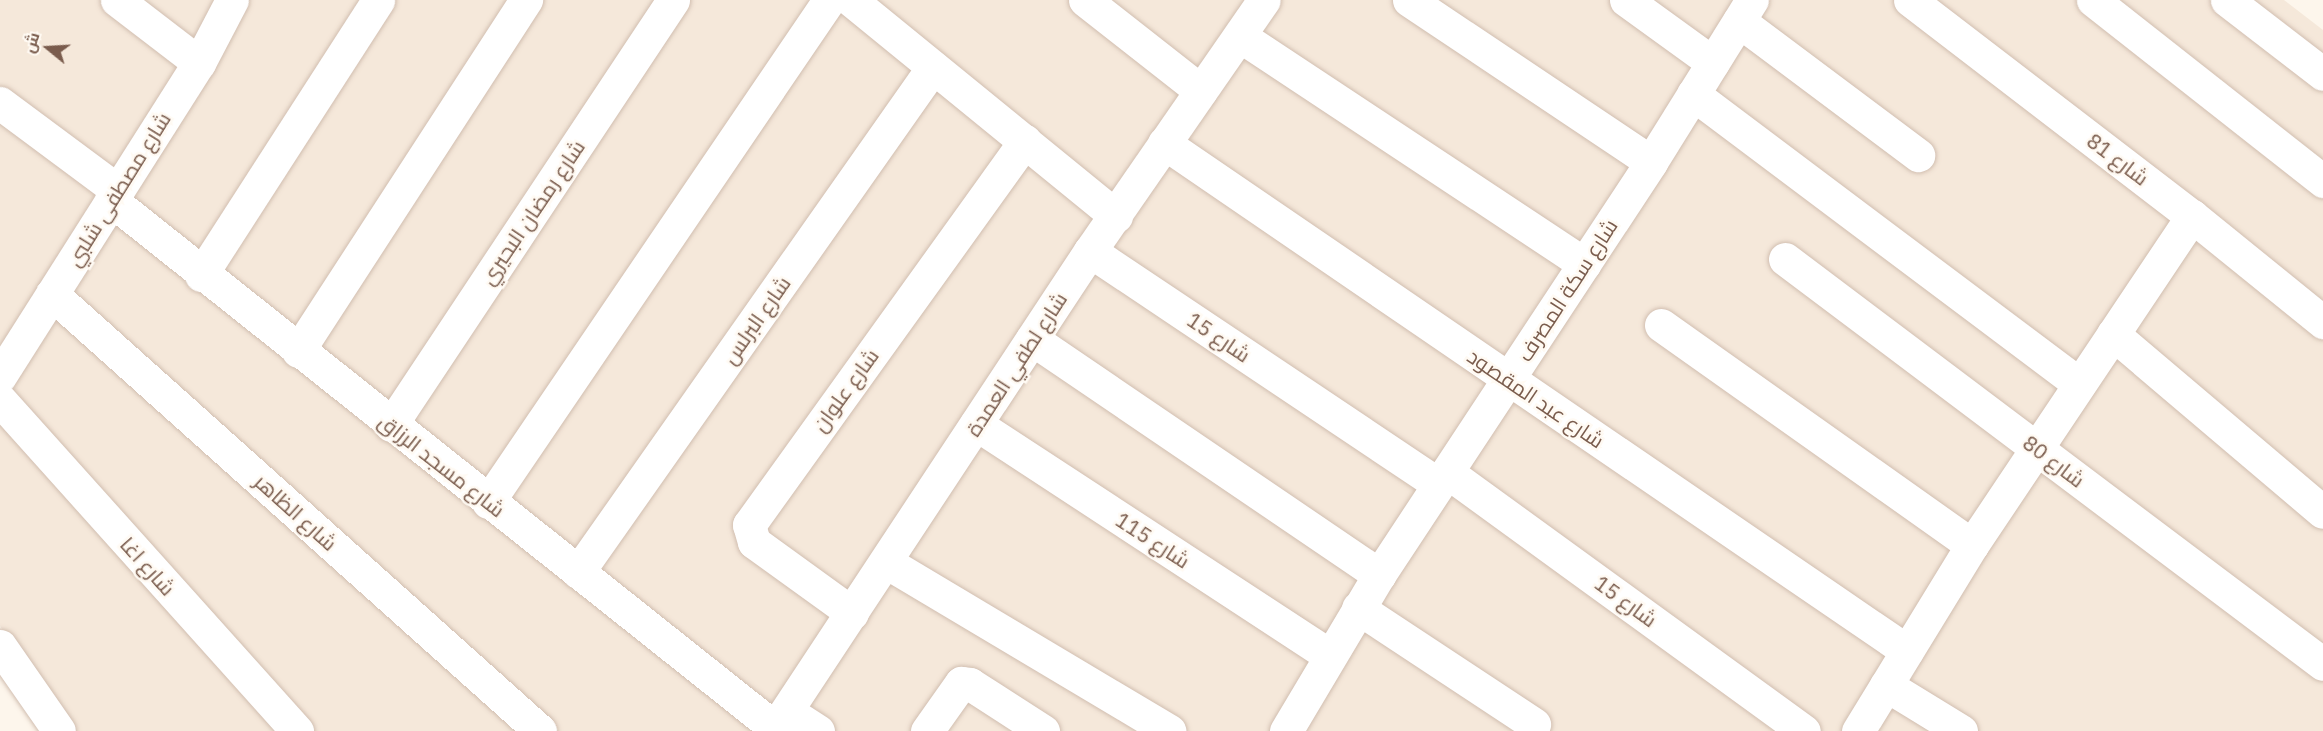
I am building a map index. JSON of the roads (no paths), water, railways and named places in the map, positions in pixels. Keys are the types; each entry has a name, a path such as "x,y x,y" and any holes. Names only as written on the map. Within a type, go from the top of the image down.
{"street":[{"path":"117,0 199,63"},
{"name":"شارع مصطفى شلبي","path":"0,376 199,63 232,0"},
{"path":"201,275 378,0"},
{"path":"298,351 526,0"},
{"name":"شارع رمضان البحيري","path":"391,425 673,0"},
{"path":"489,502 829,0"},
{"path":"851,0 1116,216"},
{"path":"1085,0 1201,91"},
{"name":"شارع لطفي العمدة","path":"778,723 1090,250 1116,216 1264,0"},
{"path":"1409,0 1652,162"},
{"path":"1626,0 1713,63"},
{"name":"شارع 81","path":"1910,0 2192,216 2323,322"},
{"path":"2093,0 2323,181"},
{"path":"2227,0 2323,74"},
{"path":"1745,10 1918,155"},
{"name":"شارع سكة المصرف","path":"1286,731 1378,575 1652,162 1745,10"},
{"path":"1240,36 1584,264"},
{"name":"شارع البرلس","path":"578,572 933,67"},
{"path":"1693,94 2079,384"},
{"name":"شارع مسجد الرزاق","path":"0,103 114,195 201,275 578,572 778,723 818,731"},
{"name":"شارع علوان","path":"852,613 754,542 749,525 1025,141"},
{"name":"شارع عبد المقصود","path":"1164,143 1907,651"},
{"path":"1858,731 1972,545 2192,216"},
{"name":"شارع 15","path":"1090,250 1443,478 1804,731"},
{"name":"شارع 80","path":"1785,259 2323,664"},
{"name":"شارع الظاهر","path":"52,294 540,731"},
{"path":"1661,325 1972,545"},
{"path":"2113,334 2323,512"},
{"path":"1032,339 1378,575"},
{"name":"شارع اغا","path":"0,400 297,731"},
{"name":"شارع 115","path":"976,424 1329,655"},
{"path":"886,562 1159,728"},
{"path":"1358,608 1534,724"},
{"path":"0,646 59,731"},
{"path":"927,731 961,683 970,684 1043,731"},
{"path":"1886,686 1961,731"}]}
